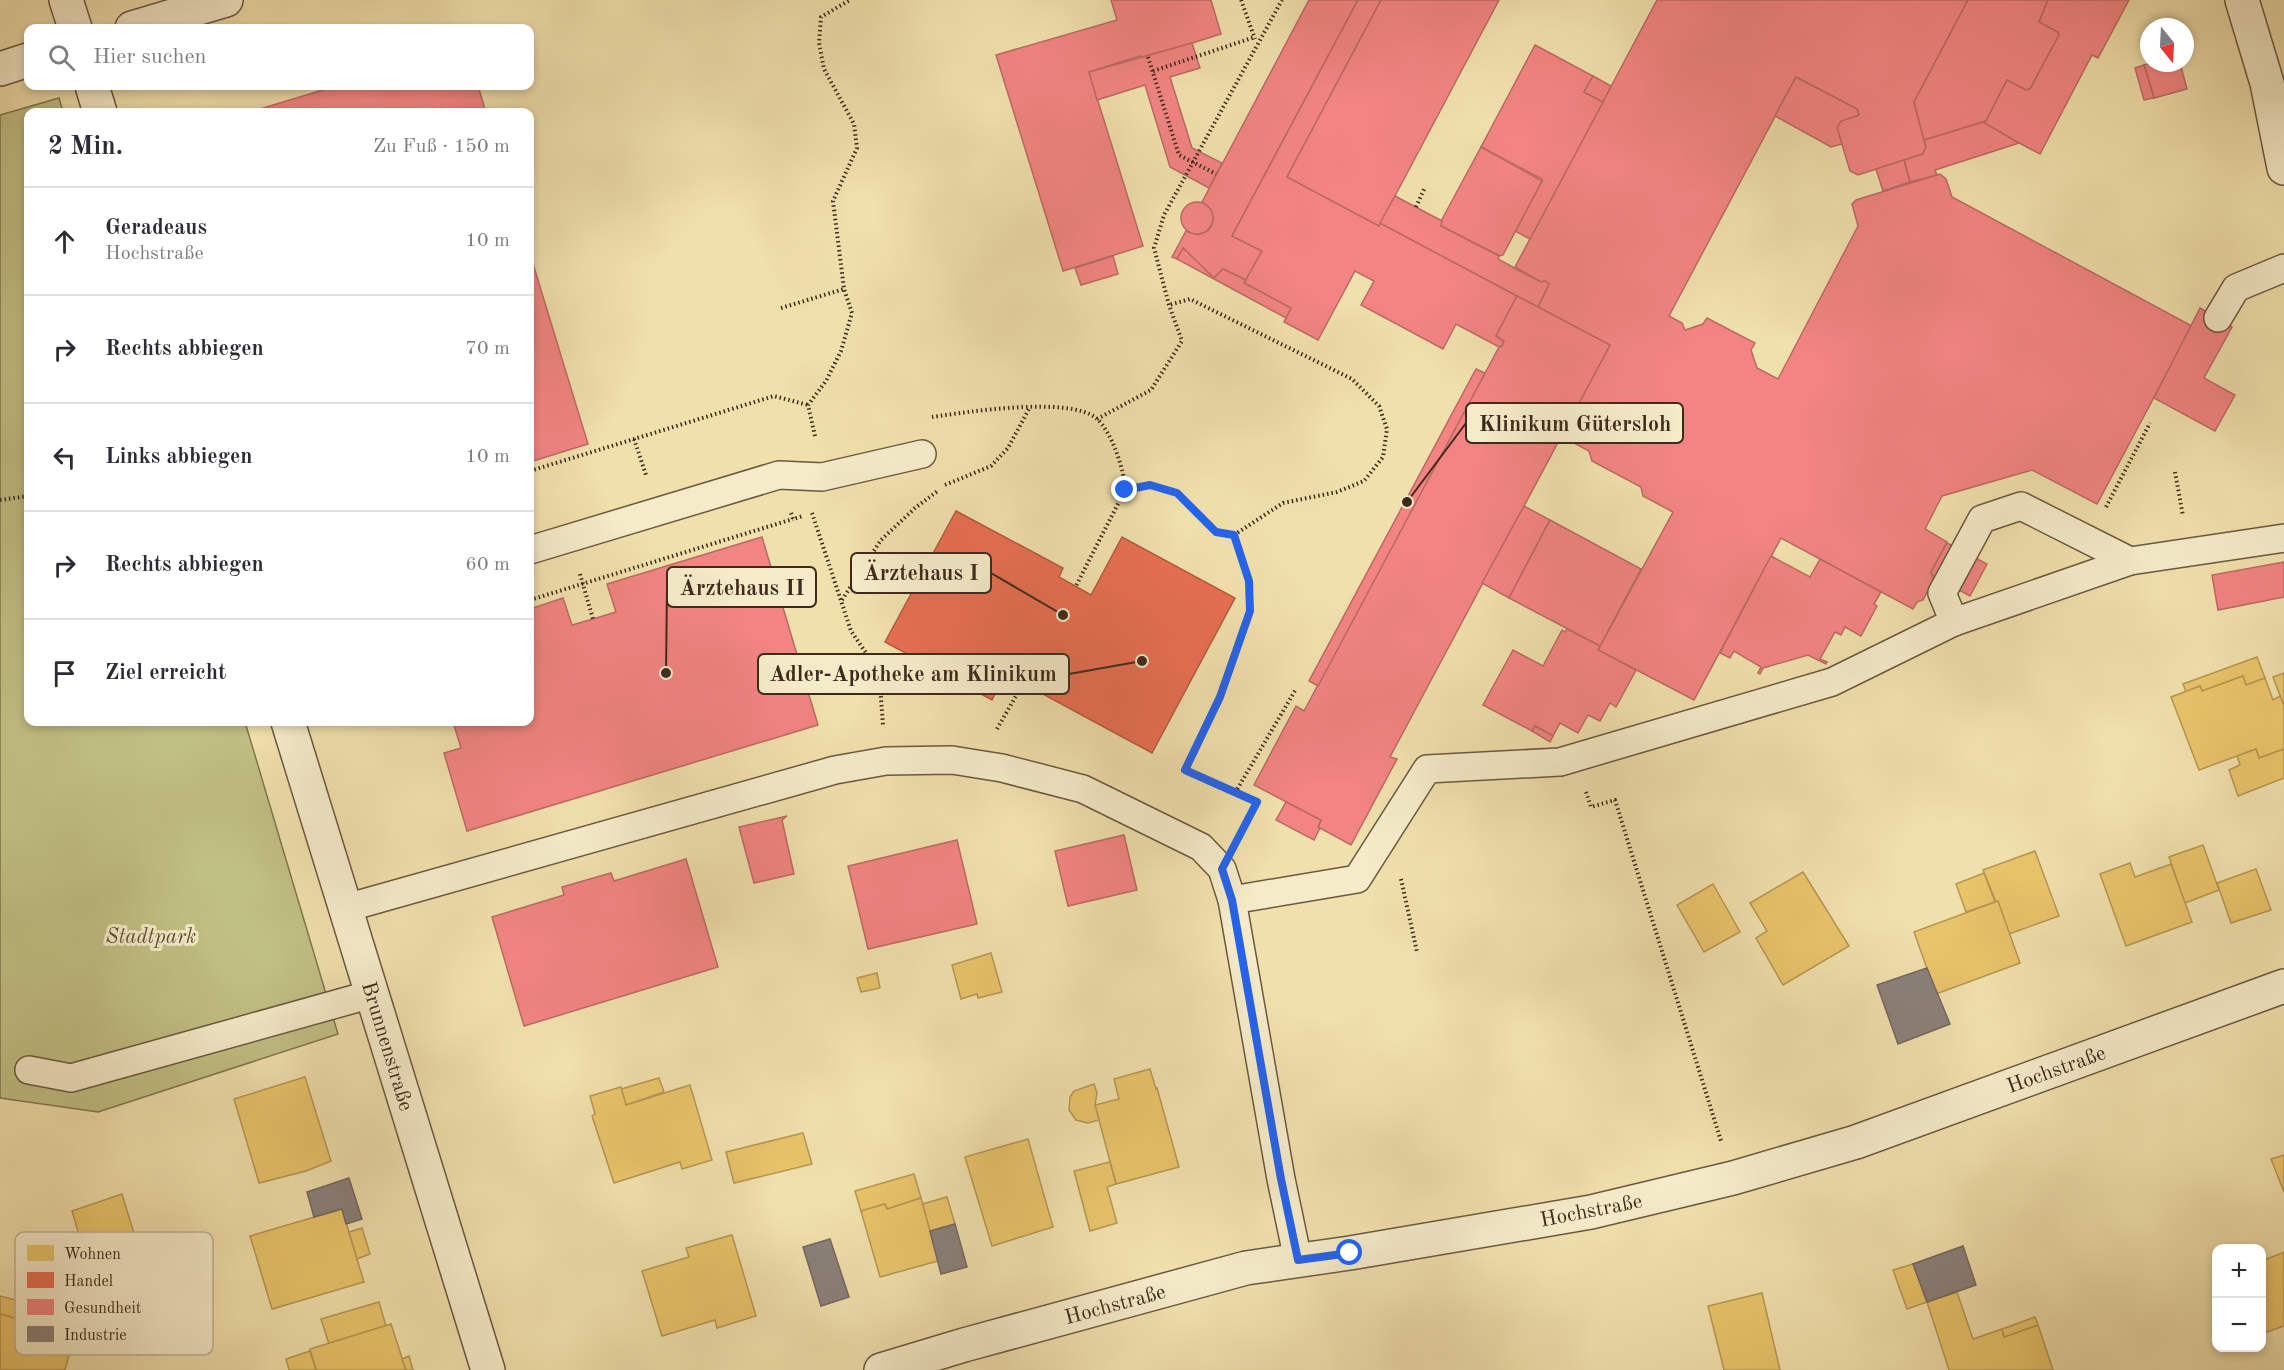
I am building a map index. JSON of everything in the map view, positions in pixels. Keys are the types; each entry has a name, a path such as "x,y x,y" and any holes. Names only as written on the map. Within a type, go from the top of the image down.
{"street":[{"path":"66,0 74,24"},
{"path":"145,24 226,0"},
{"path":"2242,0 2276,80 2284,168"},
{"path":"0,69 24,61"},
{"path":"93,90 99,108"},
{"name":"Brunnenstraße","path":"289,726 488,1370"},
{"name":"Hochstraße","path":"881,1370 1246,1268 1591,1212 1732,1179 1856,1142 2284,986"}],"lane":[{"path":"2218,318 2236,288 2284,268"},
{"path":"534,549 779,475 822,477 922,454"},
{"path":"1954,622 1942,593 1982,519 2021,506 2130,561"},
{"path":"1232,900 1357,879 1427,769 1560,762 1832,682 1954,622 2130,561 2284,538"},
{"path":"346,908 835,770 886,762 952,760 1002,768 1083,789 1201,847 1222,869 1232,900 1281,1179 1298,1260"},
{"path":"29,1070 71,1078 372,994"}],"path":[{"path":"826,435 815,436 808,405 826,381 841,351 852,313 844,289 833,201 856,148 854,124 824,69 819,43 821,17 850,0"},
{"path":"1241,0 1258,45"},
{"path":"1097,419 1151,390 1182,341 1169,305 1154,248 1164,214 1282,0"},
{"path":"1153,71 1254,38"},
{"path":"1148,57 1179,155 1216,174"},
{"path":"1416,207 1425,188"},
{"path":"781,308 844,289"},
{"path":"1125,490 1150,485 1177,493 1216,532 1234,535 1283,503 1337,492 1364,481 1383,457 1387,429 1379,406 1352,379 1190,299 1169,305"},
{"path":"534,470 774,396 808,405"},
{"path":"842,600 881,540 915,508 946,484 991,466 1008,448 1030,406"},
{"path":"926,418 1030,406 1079,410 1097,419 1114,447 1125,474 1125,490 1076,586"},
{"path":"2088,540 2151,423"},
{"path":"779,475 793,519"},
{"path":"0,500 24,497"},
{"path":"534,599 812,513 851,631 879,672 886,762"},
{"path":"1222,869 1257,802 1185,770 1220,697 1250,611 1249,581 1234,535"},
{"path":"570,538 593,619"},
{"path":"976,764 1028,675"},
{"path":"1235,793 1296,688"},
{"path":"1574,757 1591,807 1615,800 1732,1179"},
{"path":"1380,841 1395,851 1417,952"}],"green space":[{"name":"Stadtpark","path":"59,98 62,108 24,108"},
{"name":"Stadtpark","path":"24,108 24,726 246,726 338,1034 98,1112 0,1098 0,115"}],"building: Wohnen":[{"path":"2257,657 2265,678 2246,685 2243,676 2202,691 2200,686 2186,692 2183,684"},
{"path":"2284,673 2284,706 2273,677"},
{"path":"2243,676 2246,685 2265,678 2273,700 2280,696 2284,706 2284,749 2259,758 2256,749 2199,770 2171,697 2200,686 2202,691"},
{"path":"2256,749 2259,758 2284,749 2284,778 2238,796 2229,770 2240,765 2237,756"},
{"path":"2203,845 2219,890 2185,903 2169,857"},
{"path":"2035,851 2059,916 2009,934 1983,870"},
{"path":"2130,863 2135,877 2171,864 2192,922 2126,946 2100,874"},
{"path":"2256,869 2271,910 2231,923 2217,883"},
{"path":"1803,872 1849,946 1783,985 1756,938 1767,931 1750,903"},
{"path":"1984,873 1995,902 1966,912 1956,884"},
{"path":"1713,884 1740,932 1704,952 1677,905"},
{"path":"1998,901 2020,963 1936,994 1914,932"},
{"path":"991,953 1002,992 978,998 977,994 961,999 952,965"},
{"path":"877,973 880,988 861,992 857,978"},
{"path":"1150,1069 1179,1167 1116,1184 1095,1105 1119,1099 1114,1079"},
{"path":"305,1077 331,1161 306,1171 259,1183 234,1099"},
{"path":"659,1078 664,1092 626,1105 621,1089"},
{"path":"1094,1084 1097,1093 1095,1105 1099,1120 1088,1123 1076,1120 1069,1110 1070,1097 1074,1091"},
{"path":"690,1085 712,1160 682,1169 680,1162 614,1183 592,1116 595,1114 590,1096 621,1087 626,1105"},
{"path":"803,1133 812,1164 734,1183 726,1152"},
{"path":"1028,1139 1053,1227 992,1246 965,1157"},
{"path":"2284,1155 2284,1192 2271,1159"},
{"path":"1110,1162 1116,1184 1107,1187 1117,1223 1090,1231 1074,1171"},
{"path":"914,1174 921,1198 887,1209 885,1204 861,1211 855,1191"},
{"path":"122,1194 134,1232 78,1232 72,1211"},
{"path":"947,1197 955,1224 930,1231 922,1204"},
{"path":"921,1198 938,1261 880,1277 861,1211 885,1204 887,1209"},
{"path":"342,1209 364,1282 272,1309 250,1236"},
{"path":"362,1228 370,1254 357,1259 349,1232"},
{"path":"732,1235 756,1316 717,1328 715,1320 662,1336 642,1271 689,1257 686,1248"},
{"path":"2284,1252 2284,1326 2266,1333 2266,1298 2266,1259"},
{"path":"1913,1264 1927,1302 1907,1309 1893,1270"},
{"path":"1957,1292 1973,1339 2002,1329 2004,1337 2038,1325 2053,1370 1949,1370 1927,1302"},
{"path":"1762,1293 1780,1370 1724,1370 1708,1306"},
{"path":"0,1296 15,1300 15,1318 0,1314"},
{"path":"379,1302 386,1326 329,1344 321,1319"},
{"path":"0,1314 15,1318 15,1355 69,1355 65,1370 0,1370"},
{"path":"2035,1317 2038,1325 2004,1337 2002,1329"},
{"path":"391,1324 406,1370 316,1370 310,1349"},
{"path":"310,1351 316,1370 289,1370 286,1359"},
{"path":"409,1356 413,1370 406,1370 402,1359"}],"building: Handel":[{"path":"956,511 1063,568 1059,577 1091,595 1122,537 1235,598 1152,753 1039,692 1043,684 1010,666 992,700 885,642"}],"building: Gesundheit":[{"path":"1111,0 1211,0 1221,34 1141,59 1140,56 1089,72 1143,246 1063,271 996,55 1117,20"},
{"path":"1309,0 1358,0 1232,236 1262,251 1246,280 1223,269 1214,278 1183,248 1177,259 1172,257 1186,231 1198,235 1208,231 1211,226 1213,219 1211,210 1202,202"},
{"path":"1358,0 1381,0 1287,177 1379,226 1380,223 1517,296 1496,336 1504,341 1502,346 1499,347 1456,324 1443,349 1361,305 1374,281 1355,271 1318,340 1284,322 1291,308 1244,283 1262,251 1232,236"},
{"path":"1381,0 1499,0 1379,226 1287,177"},
{"path":"1657,0 1968,0 1914,102 1926,147 1923,154 1858,175 1850,171 1837,128 1841,121 1859,115 1857,109 1796,77 1669,316 1682,323 1685,330 1703,324 1707,318 1755,343 1751,350 1757,368 1778,379 1858,226 1852,204 1856,200 1940,174 1946,179 1952,197 2192,326 2097,504 2032,470 1942,496 1925,529 1947,542 1931,572 1934,579 1923,600 1917,602 1913,609 1781,538 1694,700 1598,650 1673,512 1643,496 1641,487 1592,461 1589,451 1561,436 1610,345 1538,307 1549,284 1515,267"},
{"path":"1968,0 2048,0 2039,22 2058,32 2059,35 2030,89 2026,90 2007,80 1986,121 1924,140 1914,102"},
{"path":"2048,0 2129,0 2098,58 2092,55 2040,154 1982,123 1986,121 2007,80 2026,90 2030,89 2059,35 2058,32 2039,22"},
{"path":"1192,43 1200,68 1170,77 1192,148 1222,163 1209,188 1170,167 1145,85 1097,100 1089,72"},
{"path":"1535,45 1593,76 1584,92 1603,102 1530,239 1515,231 1542,179 1481,147"},
{"path":"2140,66 2140,72 2146,72 2154,98 2144,100 2135,68"},
{"path":"2146,72 2182,72 2187,89 2154,98"},
{"path":"1593,76 1611,86 1603,102 1584,92"},
{"path":"1796,77 1857,109 1859,115 1841,121 1837,128 1842,144 1831,147 1775,116"},
{"path":"323,90 479,90 485,108 263,108"},
{"path":"1983,122 2019,143 1935,170 1937,175 1910,182 1904,160 1923,154 1926,147 1924,140"},
{"path":"1481,147 1542,181 1503,255 1500,256 1441,226 1440,223"},
{"path":"1904,160 1910,182 1883,191 1876,169"},
{"path":"1395,196 1442,221 1441,226 1499,256 1498,259 1549,284 1538,307 1380,223"},
{"path":"1197,202 1209,206 1213,218 1209,230 1197,234 1185,230 1181,218 1185,206"},
{"path":"1183,248 1214,278 1223,269 1246,280 1244,283 1291,308 1286,318 1177,259"},
{"path":"1113,256 1118,274 1081,285 1075,268"},
{"path":"534,267 588,444 534,461"},
{"path":"1517,296 1610,345 1390,757 1397,759 1351,845 1318,827 1321,820 1254,785 1296,706 1304,711 1499,347 1502,346 1504,341 1496,336"},
{"path":"2200,308 2232,327 2204,378 2235,395 2215,431 2154,398"},
{"path":"1476,369 1485,373 1318,686 1309,681"},
{"path":"1524,506 1550,520 1509,598 1482,583"},
{"path":"1550,520 1641,569 1600,646 1509,598"},
{"path":"762,537 818,725 467,831 444,753 461,748 454,726 534,726 534,608 563,598 572,625 616,612 607,584"},
{"path":"1947,543 1987,564 1970,596 1933,576 1931,572"},
{"path":"1771,556 1810,577 1820,559 1881,592 1874,604 1877,606 1861,636 1845,627 1841,635 1835,632 1820,659 1827,662 1826,664 1808,655 1763,668 1760,674 1758,673 1761,667 1734,651 1730,658 1720,653"},
{"path":"2284,562 2284,597 2218,610 2212,575"},
{"path":"1567,629 1600,646 1598,650 1636,670 1616,707 1610,703 1600,721 1588,715 1578,733 1560,723 1553,736 1535,726 1532,731 1483,705 1513,650 1543,666 1562,630 1565,632"},
{"path":"1535,726 1553,736 1550,742 1532,731"},
{"path":"1286,802 1321,820 1314,840 1276,820"},
{"path":"787,816 782,820 794,874 754,883 739,827"},
{"path":"1124,835 1137,890 1068,906 1055,851"},
{"path":"957,840 977,924 868,949 848,866"},
{"path":"686,859 718,967 524,1026 492,917 564,895 562,887 611,873 614,881"}],"building: Industrie":[{"path":"1927,968 1950,1024 1898,1044 1877,985"},
{"path":"349,1178 362,1219 346,1224 342,1209 314,1217 307,1192"},
{"path":"955,1224 967,1267 941,1274 930,1231"},
{"path":"830,1239 849,1297 821,1306 803,1247"},
{"path":"1963,1246 1976,1285 1927,1302 1913,1264"}],"place":[{"name":"Klinikum Gütersloh","path":"1407,502"},
{"name":"Ärztehaus I","path":"1063,615"},
{"name":"Adler-Apotheke am Klinikum","path":"1142,661"},
{"name":"Ärztehaus II","path":"666,673"}],"route":[{"path":"1125,490 1150,485 1177,493 1216,532 1234,535 1249,581 1250,611 1220,697 1185,770 1257,802 1222,869 1232,900 1281,1179 1298,1260 1350,1253"}]}
